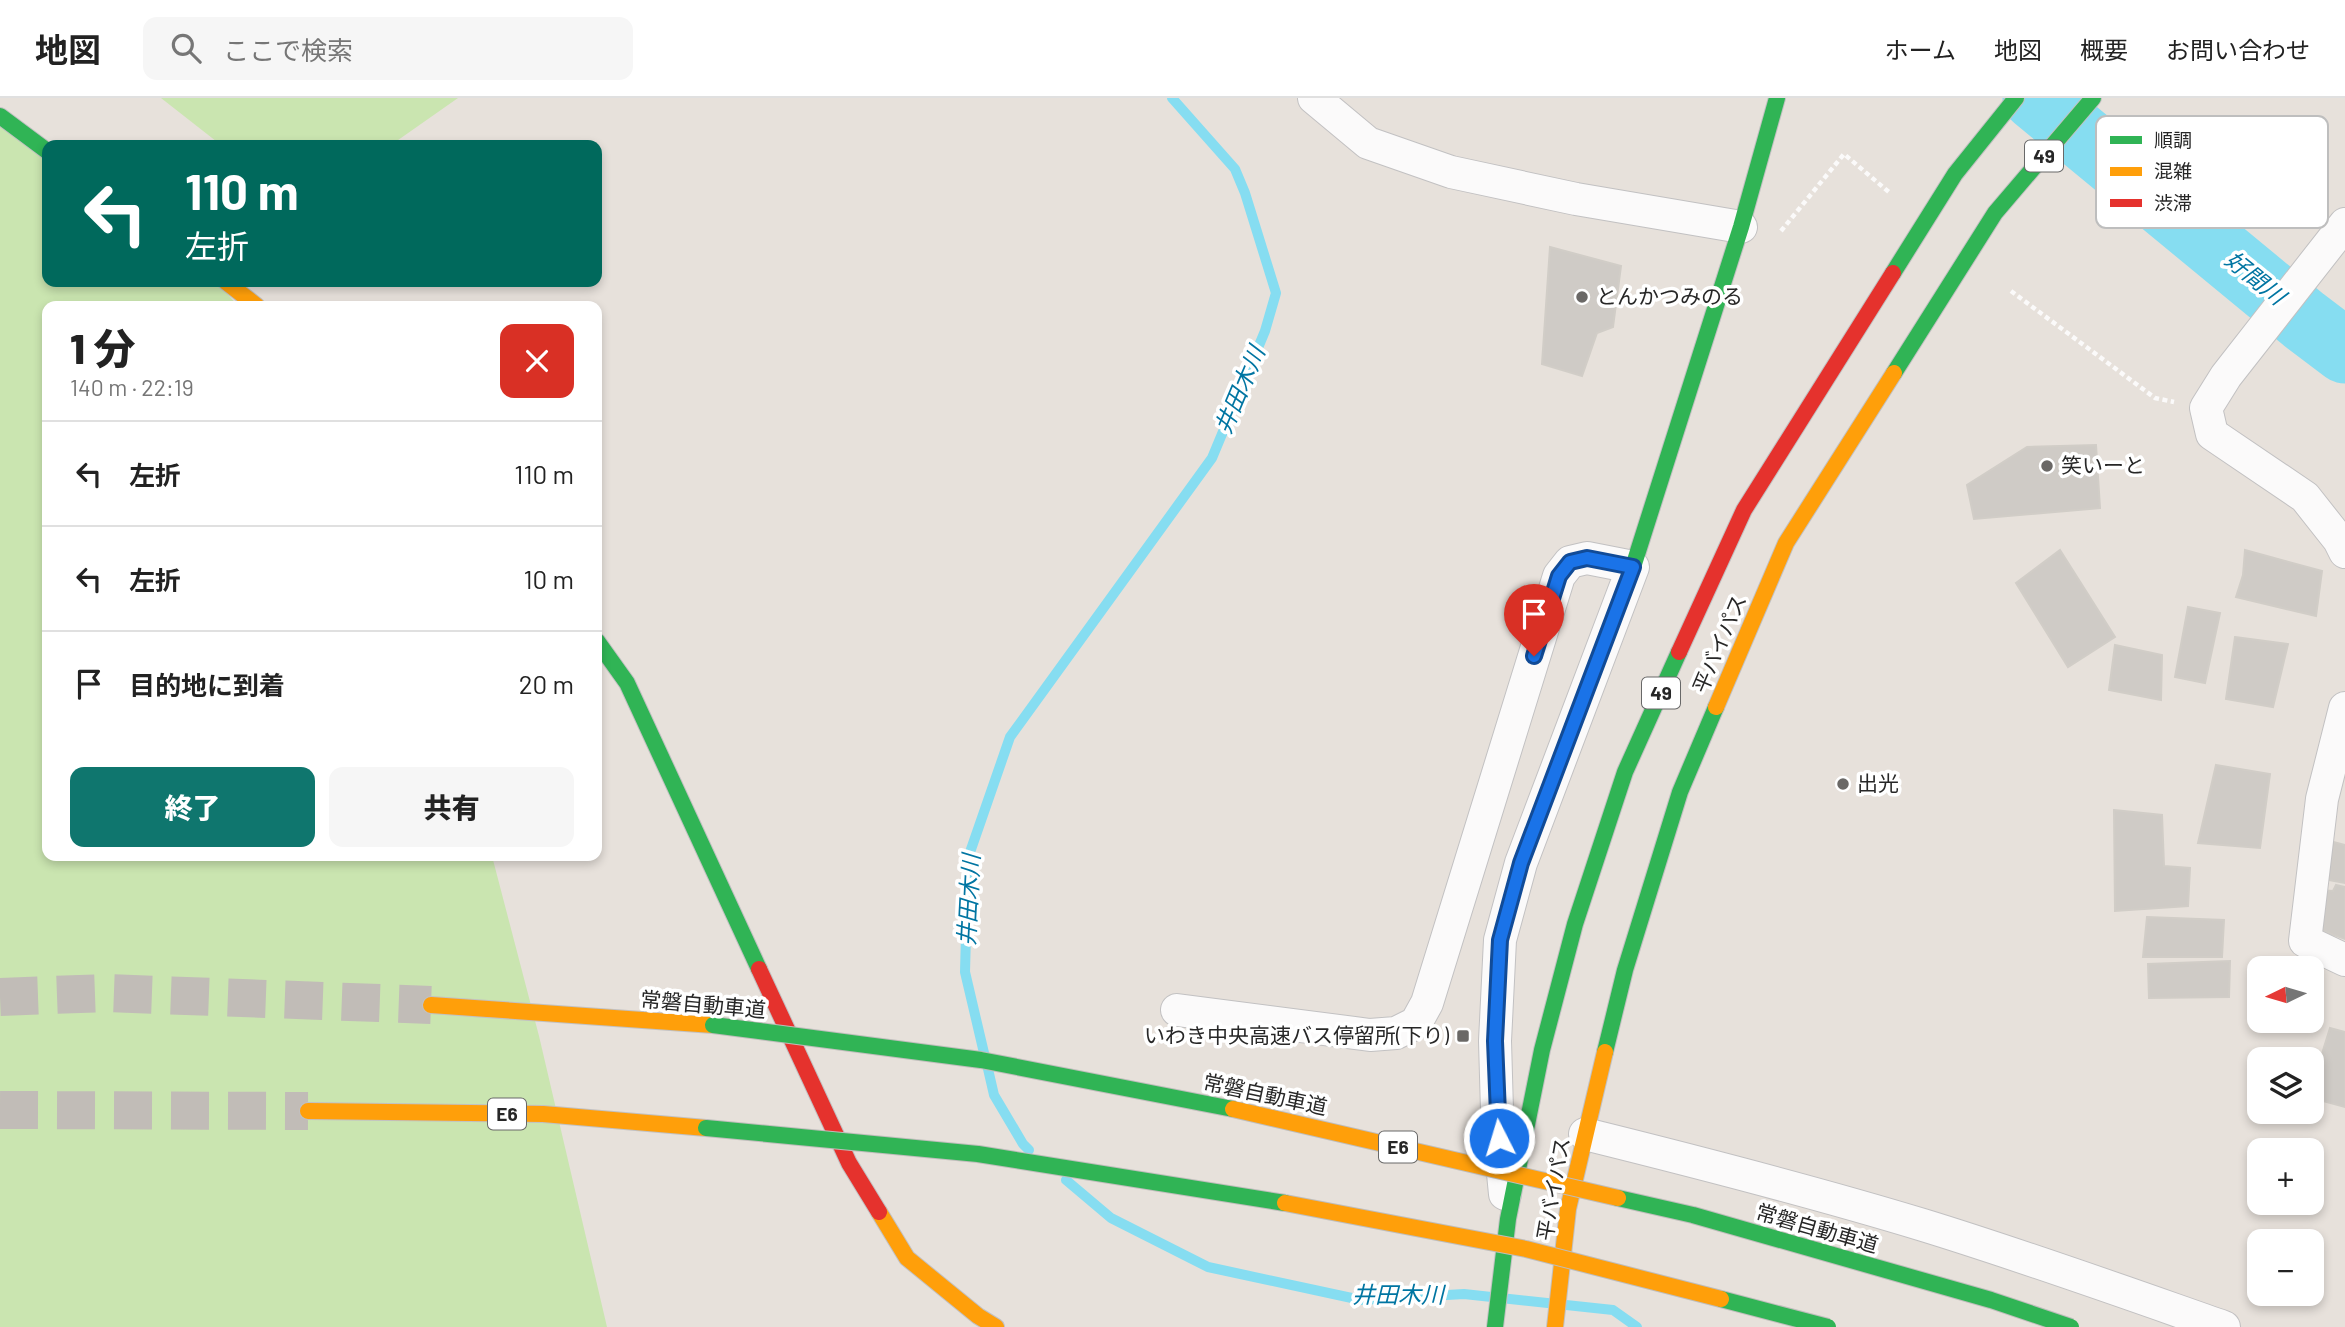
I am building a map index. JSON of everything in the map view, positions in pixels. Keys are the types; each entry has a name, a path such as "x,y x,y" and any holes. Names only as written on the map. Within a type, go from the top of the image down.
{"main road":[{"path":"1633,567 1741,226 1777,98"},
{"name":"平バイパス","path":"1495,1327 1508,1219 1540,1062 1575,925 1625,772 1744,510 1955,174 2016,98"},
{"name":"平バイパス","path":"1555,1327 1568,1209 1625,970 1680,792 1786,543 1995,214 2093,98"},
{"path":"0,116 42,146"},
{"path":"232,287 251,301"},
{"path":"602,648 627,683 849,1163 907,1258 978,1316 996,1327"},
{"name":"常磐自動車道","path":"431,1005 713,1025 981,1060 1268,1116 1693,1215 1991,1300 2071,1327"},
{"name":"E6","path":"308,1111 543,1114 978,1154 1257,1198 1526,1249 1828,1327"}],"street":[{"path":"1314,98 1368,143 1451,172 1576,199 1741,226"},
{"path":"2345,224 2226,376 2206,408 2212,434 2305,497 2339,540 2345,552"},
{"path":"1177,1010 1370,1035 1396,1033 1416,1023 1427,1003 1559,576 1570,562 1587,558 1633,567 1521,863 1500,940 1495,1064 1508,1219"},
{"path":"2345,708 2322,799 2305,941 2345,960"},
{"path":"1585,1134 1726,1168 1924,1225 2224,1327"}],"path":[{"path":"1741,226 1772,243 1844,154 1890,193"},
{"path":"2011,291 2155,398 2206,408"}],"green space":[{"path":"161,98 458,98 398,140 215,140"},
{"path":"0,116 42,147 42,287 221,287 234,301 42,301 42,861 493,861 539,1036 607,1327 0,1327"}],"building":[{"name":"とんかつみのる","path":"1550,247 1621,266 1613,327 1597,333 1582,376 1542,364"},
{"name":"笑いーと","path":"2096,445 2100,508 1974,519 1967,485 2027,447"},
{"path":"2060,550 2115,637 2068,667 2016,583"},
{"path":"2245,550 2322,571 2316,616 2236,597 2243,575"},
{"path":"2188,607 2220,613 2205,683 2175,677"},
{"path":"2235,637 2288,644 2273,707 2226,699"},
{"path":"2115,645 2162,655 2161,700 2109,690"},
{"path":"2216,765 2270,774 2260,848 2198,843"},
{"path":"2114,810 2162,815 2164,866 2190,868 2188,906 2115,911"},
{"path":"2326,840 2345,845 2345,883 2318,878"},
{"path":"2336,885 2345,887 2345,939 2315,928 2321,890 2333,891"},
{"path":"2147,917 2224,920 2222,957 2143,957"},
{"path":"2230,961 2229,997 2149,998 2148,964"},
{"path":"2330,1028 2345,1032 2345,1107 2324,1101 2324,1047"}],"waterway":[{"name":"井田木川","path":"984,1053 965,972 968,858 1010,737 1212,458 1265,331 1276,293 1235,169 1172,98"},
{"name":"好間川","path":"2035,98 2096,148"},
{"name":"好間川","path":"2193,228 2345,351"},
{"name":"井田木川","path":"988,1069 994,1095 1029,1150"},
{"name":"井田木川","path":"1066,1180 1111,1218 1208,1267 1361,1300 1464,1294 1613,1310 1637,1327"}],"tunnel":[{"path":"0,997 106,993 431,1005"},
{"path":"0,1110 308,1111"}],"traffic: fast":[{"path":"1633,567 1741,227 1777,98"},
{"path":"1893,273 1955,174 2016,98"},
{"path":"1894,373 1995,213 2093,98"},
{"path":"0,116 42,147"},
{"path":"602,648 627,683 759,969"},
{"path":"1495,1327 1508,1219 1542,1050 1575,924 1625,772 1679,652"},
{"path":"1605,1052 1625,970 1680,792 1716,707"},
{"path":"713,1025 981,1060 1233,1109"},
{"path":"706,1128 978,1154 1285,1203"},
{"path":"1618,1198 1693,1215 1991,1300 2071,1327"},
{"path":"1721,1299 1828,1327"}],"traffic: slow":[{"path":"232,287 251,301"},
{"path":"1716,707 1786,543 1894,373"},
{"path":"431,1005 713,1025"},
{"path":"1555,1327 1568,1209 1605,1052"},
{"path":"1233,1109 1618,1198"},
{"path":"308,1111 543,1114 706,1128"},
{"path":"1285,1203 1526,1249 1721,1299"},
{"path":"879,1212 907,1258 978,1316 996,1327"}],"traffic: jam":[{"path":"1679,652 1744,510 1893,273"},
{"path":"759,969 849,1163 879,1212"}],"place":[{"name":"とんかつみのる","path":"1582,297"},
{"name":"笑いーと","path":"2047,466"},
{"name":"出光","path":"1843,784"},
{"name":"いわき中央高速バス停留所(下り)","path":"1463,1036"}],"route":[{"path":"1499,1138 1495,1041 1500,940 1521,863 1633,567 1587,558 1570,562 1559,576 1534,656"}]}
